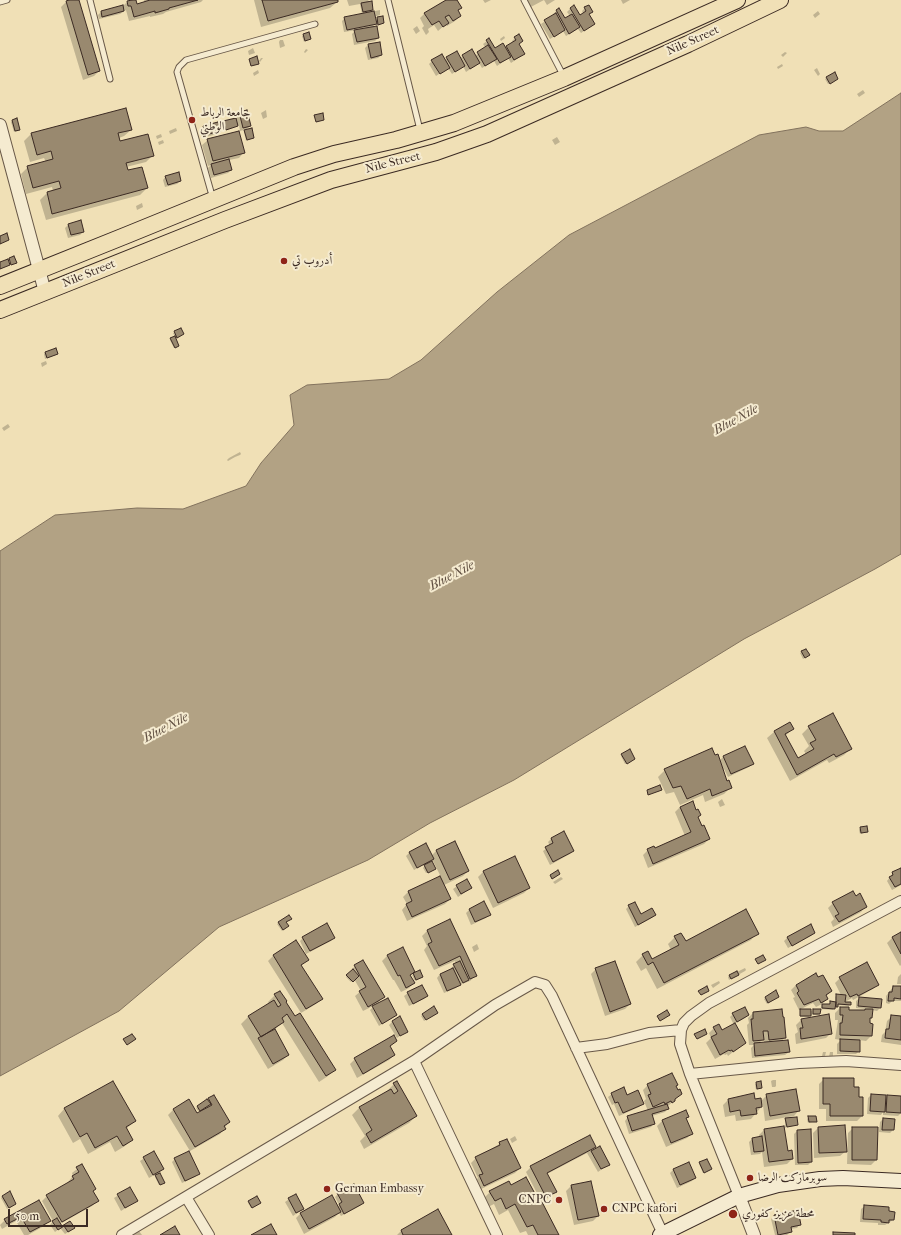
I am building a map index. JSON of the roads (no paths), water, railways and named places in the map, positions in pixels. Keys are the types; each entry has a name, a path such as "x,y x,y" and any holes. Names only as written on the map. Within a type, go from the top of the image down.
{"main road":[{"name":"Nile Street","path":"0,286 294,167 334,154 396,140 454,123 564,78 737,0"},
{"name":"Nile Street","path":"0,310 224,220 330,180 436,152 487,134 548,108 780,0"},
{"path":"661,1234 697,1218 739,1196 778,1185 843,1178 901,1181"}],"street":[{"path":"0,125 45,292"},
{"path":"754,1235 690,1074 680,1044 681,1030 684,1023 691,1016 709,1004 901,901"},
{"path":"122,1235 414,1061 494,1005 535,982 545,984 552,996 661,1234"},
{"path":"576,1048 607,1044 648,1033 681,1030"},
{"path":"414,1061 497,1235"},
{"path":"690,1074 799,1063 846,1061 901,1065"},
{"path":"186,1197 209,1235"}],"lane":[{"path":"0,2 8,0"},
{"path":"90,0 110,79"},
{"path":"388,0 421,133"},
{"path":"524,0 564,78"},
{"path":"213,200 177,72 179,67 186,60 315,24"}],"water":[{"name":"Blue Nile","path":"901,93 901,554 744,639 514,780 430,823 368,860 219,927 119,1011 0,1076 0,551 55,515 137,508 183,509 246,486 261,463 294,425 290,395 307,385 389,379 421,360 497,292 569,235 759,135 806,127 819,131 843,131"}],"place":[{"name":"جامعة الرباط الوطني","path":"192,120"},
{"name":"أدروب تي","path":"284,261"},
{"name":"سوبرماركت الرضا","path":"750,1178"},
{"name":"German Embassy","path":"327,1189"},
{"name":"CNPC","path":"559,1200"},
{"name":"CNPC kafori","path":"604,1209"},
{"name":"محطة عزيز كفوري","path":"733,1214"}]}
